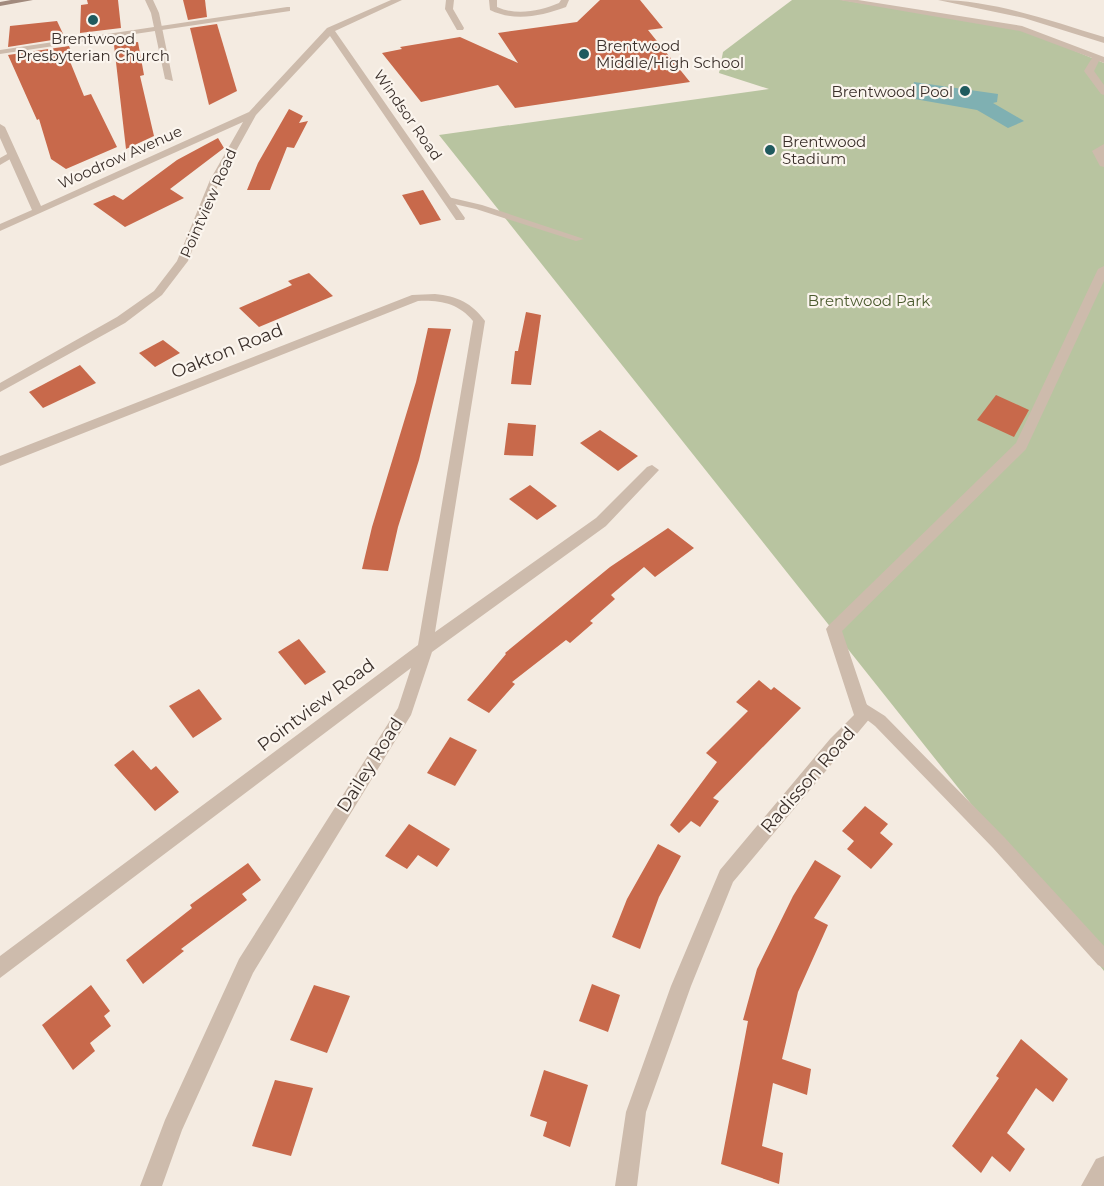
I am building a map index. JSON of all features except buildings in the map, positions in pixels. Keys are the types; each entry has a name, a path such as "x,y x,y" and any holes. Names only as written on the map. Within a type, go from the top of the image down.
{"main road":[{"path":"6,2 29,0"}],"street":[{"path":"149,0 158,26 170,79"},
{"name":"Pointview Road","path":"0,388 121,320 158,293 182,261 215,180 252,114 330,30 398,0"},
{"path":"493,0 493,8 508,14 553,9 563,5 564,0"},
{"path":"843,0 1022,29 1100,58 1089,71 1104,92"},
{"path":"942,0 1037,19 1104,40"},
{"name":"Windsor Road","path":"330,30 460,218"},
{"name":"Woodrow Avenue","path":"0,228 252,114"},
{"path":"0,128 38,211"},
{"path":"1104,147 1097,151 1104,164"},
{"name":"Radisson Road","path":"626,1186 636,1112 681,986 726,876 836,744 862,717 834,629 1021,446 1104,269"},
{"name":"Oakton Road","path":"0,460 391,306 416,298 434,297 450,298 471,309"},
{"name":"Dailey Road","path":"151,1186 172,1127 246,966 405,710 425,648 479,333 479,321 471,309"},
{"name":"Pointview Road","path":"0,968 425,648 601,522 652,470"},
{"path":"1092,1186 1104,1167"}],"lane":[{"path":"450,0 449,9 460,28"},
{"path":"0,52 158,26 287,9"},
{"path":"0,162 12,155"},
{"path":"448,200 479,207 579,239"},
{"path":"858,705 880,721 896,737 999,843 1104,958"}],"green space":[{"name":"Brentwood Park","path":"792,0 842,0 1022,29 1104,63 1104,971 439,135 769,89 719,73 723,52"}],"water":[{"name":"Brentwood Pool","path":"914,82 998,94 997,102 993,103 1024,121 1008,128 977,110 909,98"}],"place":[{"name":"Brentwood Presbyterian Church","path":"93,20"},
{"name":"Brentwood Middle/High School","path":"584,54"},
{"name":"Brentwood Pool","path":"965,91"},
{"name":"Brentwood Stadium","path":"770,150"}]}
